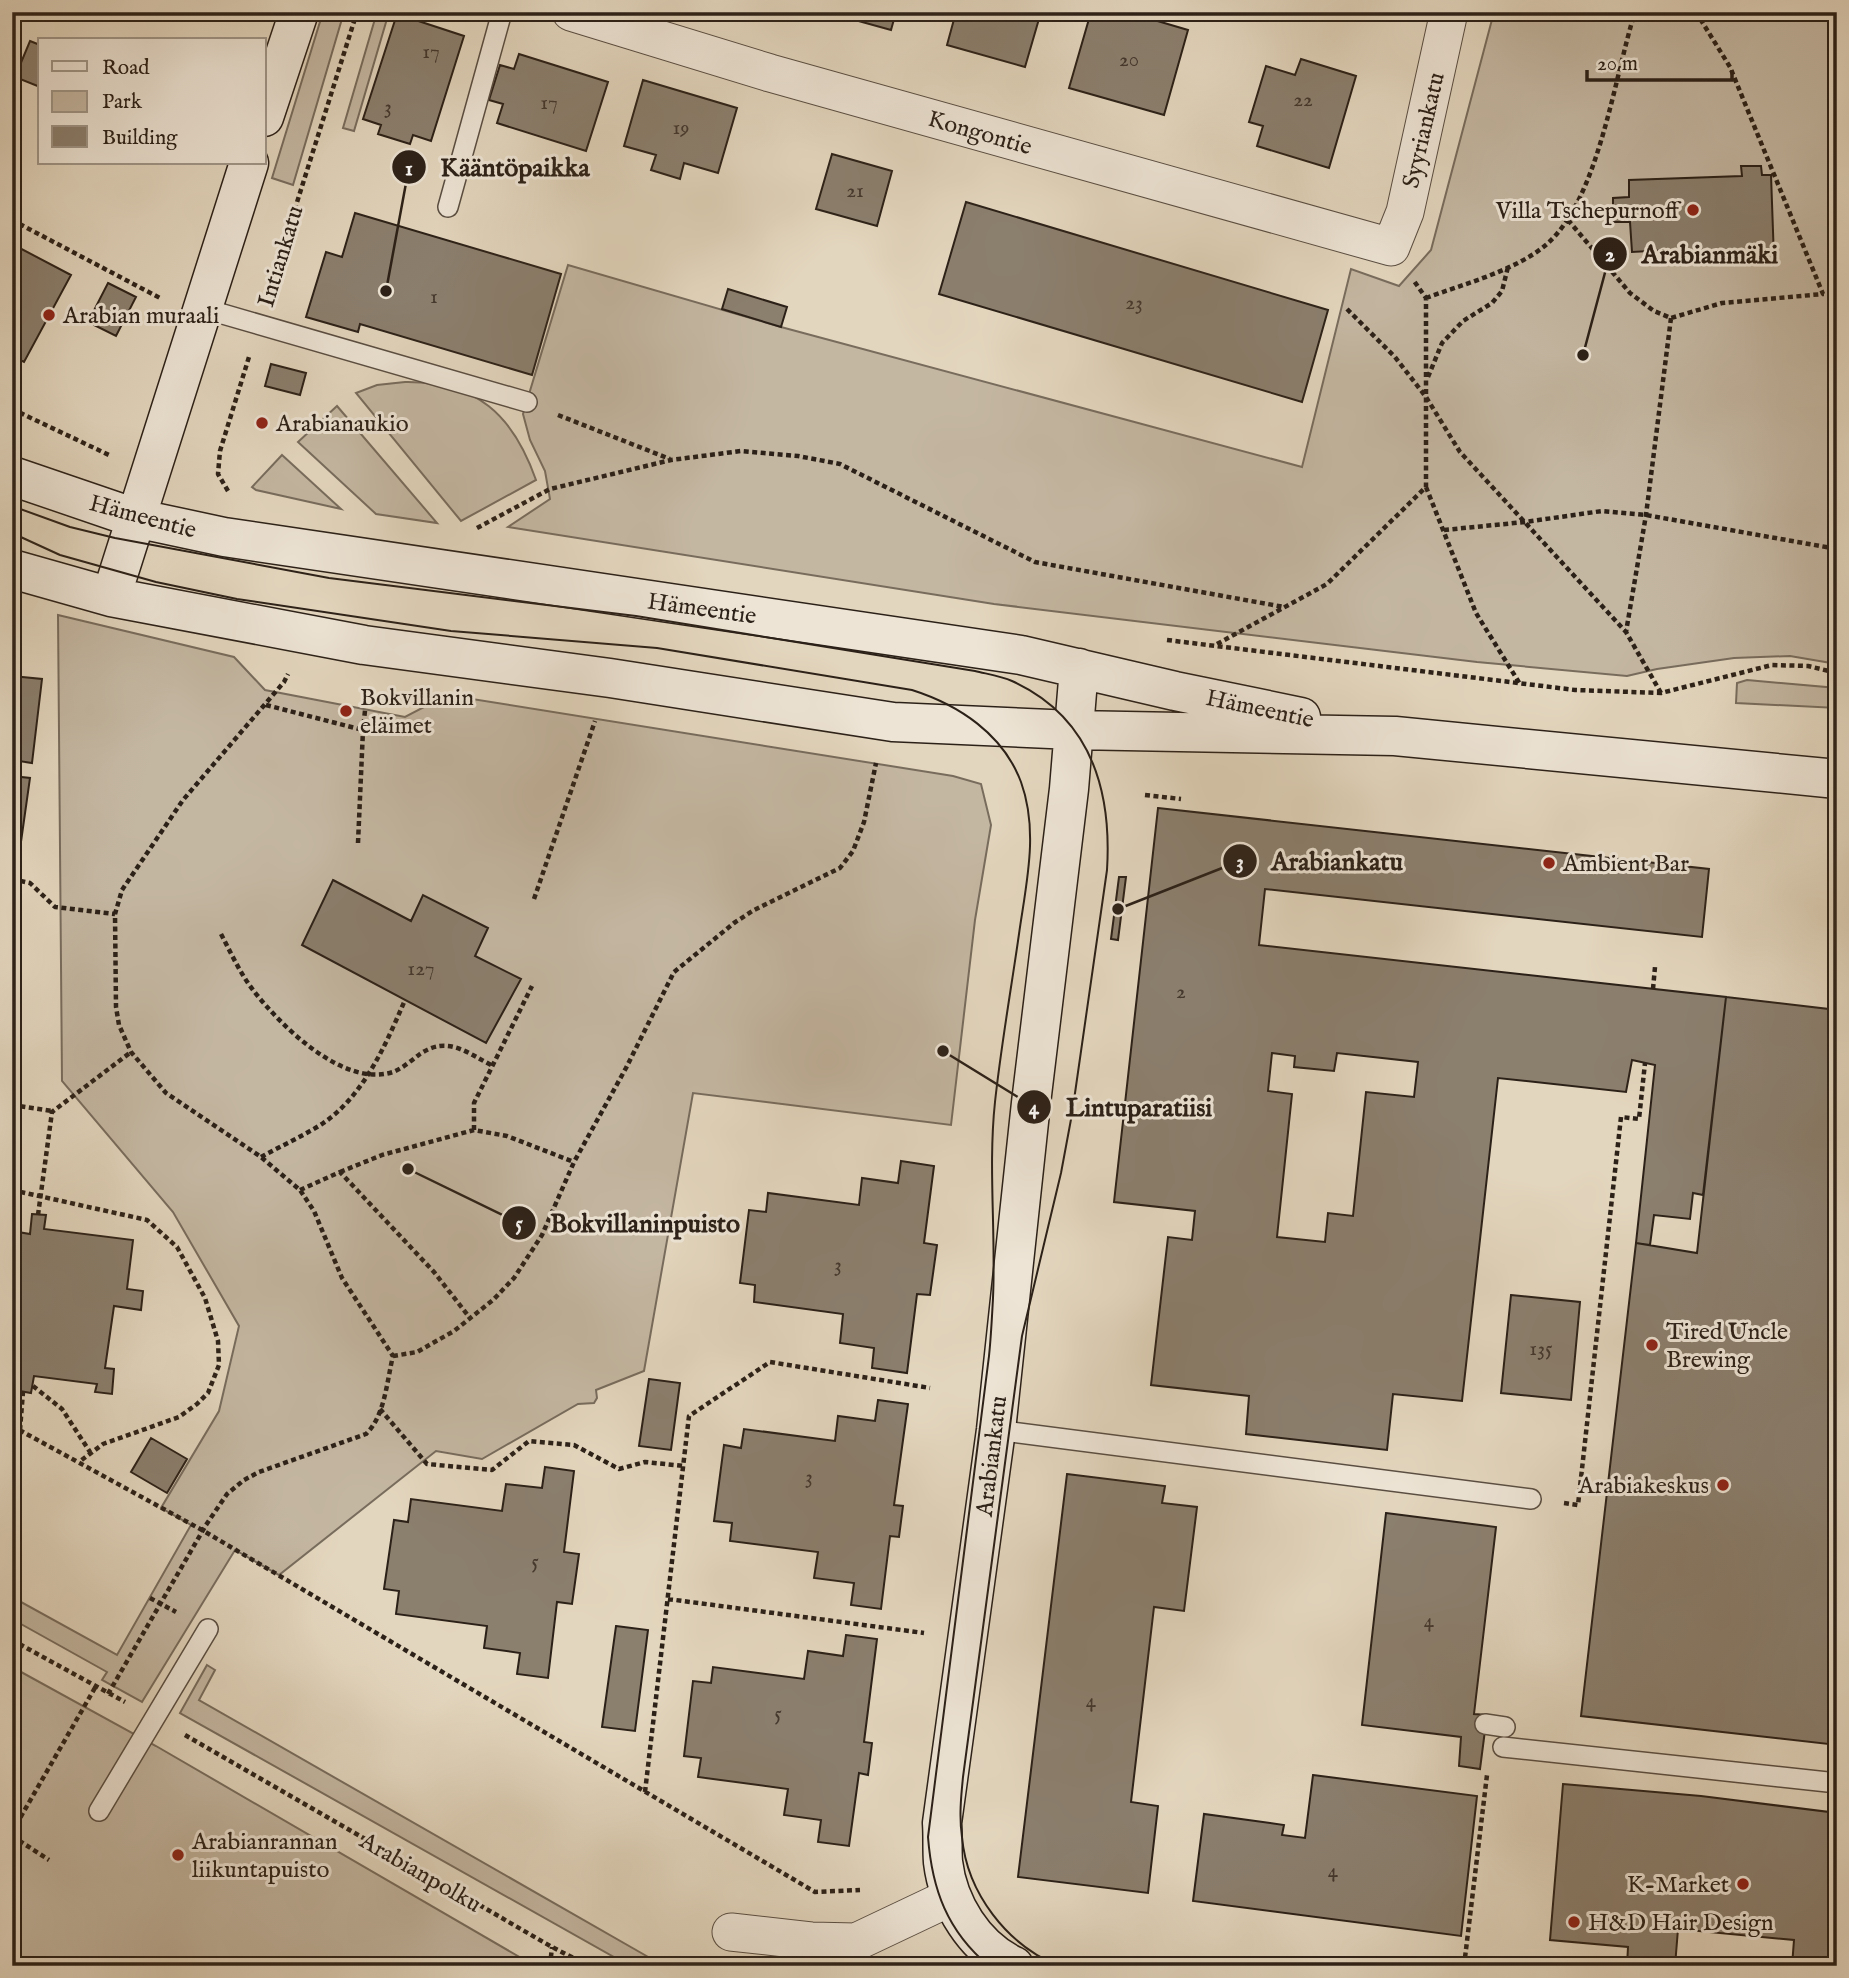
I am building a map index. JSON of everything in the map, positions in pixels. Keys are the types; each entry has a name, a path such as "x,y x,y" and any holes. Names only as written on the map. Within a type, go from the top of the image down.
{"main road":[{"path":"266,111 299,12"},
{"path":"111,597 249,164"},
{"name":"Hämeentie","path":"12,476 135,518 224,537 1021,655 1395,736"},
{"name":"Hämeentie","path":"12,569 111,597 364,645 610,678 893,722 1073,730 1395,736 1837,779"},
{"name":"Arabiankatu","path":"1014,1966 989,1951 970,1928 951,1897 943,1861 942,1823 996,1430 1079,668"}],"street":[{"name":"Kongontie","path":"571,12 770,73 1391,247"},
{"name":"Syyriankatu","path":"1391,247 1405,212 1449,12"},
{"path":"731,1932 811,1941 854,1954 951,1897"}],"lane":[{"path":"448,207 502,12"},
{"path":"202,308 527,402"},
{"path":"996,1430 1531,1499"},
{"path":"99,1811 208,1629"},
{"path":"1485,1724 1506,1727"},
{"path":"1503,1747 1837,1783"}],"path":[{"name":"Intiankatu","path":"232,498 218,474 220,451 357,12"},
{"path":"1426,298 1508,267 1546,246 1568,220 1588,179 1635,12"},
{"path":"1696,12 1730,66 1823,294"},
{"path":"12,220 162,299"},
{"path":"1568,220 1630,293 1654,311 1671,318 1723,303 1837,294"},
{"path":"1391,247 1426,298 1426,487 1476,613 1520,684"},
{"path":"1426,381 1442,343 1463,321 1492,303 1502,291 1508,267"},
{"path":"1347,309 1395,357 1426,397 1460,452 1626,632 1661,694"},
{"path":"1626,632 1646,515 1671,318"},
{"path":"527,402 671,460"},
{"path":"472,531 550,489 671,460 741,451 797,456 839,464 1035,562 1284,607"},
{"path":"1216,645 1327,584 1390,526 1426,487"},
{"path":"1444,530 1602,511 1646,515 1837,549"},
{"path":"358,843 368,681"},
{"path":"108,1694 202,1530 228,1494 243,1480 259,1472 357,1438 372,1427 380,1409 393,1356 342,1278 314,1211 300,1190 261,1157 166,1093 131,1052 116,1007 115,914 122,890 183,800 273,695"},
{"path":"265,705 363,730"},
{"path":"534,899 596,719"},
{"path":"393,1356 417,1352 454,1331 500,1292 521,1267 542,1235 574,1162 626,1068 674,972 754,910 840,868 853,851 864,822 877,760"},
{"path":"1144,795 1181,799"},
{"path":"12,879 30,883 55,907 115,914"},
{"path":"221,934 251,988 303,1042 338,1065 369,1074 393,1072 436,1045 451,1045 493,1066"},
{"path":"1653,989 1655,967"},
{"path":"474,1130 474,1103 532,986"},
{"path":"261,1157 324,1123 348,1101 369,1074 405,1000"},
{"path":"38,1215 53,1111 131,1052"},
{"path":"1531,1499 1578,1505 1621,1116 1639,1119 1646,1063"},
{"path":"12,1105 53,1111"},
{"path":"300,1190 382,1155 474,1130 507,1136 574,1162"},
{"path":"340,1172 434,1272 470,1318"},
{"path":"12,1189 147,1220 177,1247 205,1298 218,1341 219,1366 208,1393 197,1404 179,1417 103,1444 79,1462"},
{"path":"645,1792 689,1416 770,1362 930,1388"},
{"path":"33,1386 62,1409 90,1452"},
{"path":"20,1430 23,1392"},
{"path":"380,1409 427,1464 492,1471 529,1441 574,1445 619,1469 645,1462 684,1466"},
{"path":"12,1426 202,1530 815,1892 864,1889"},
{"path":"150,1598 182,1615"},
{"path":"668,1599 898,1629"},
{"path":"12,1640 96,1686 12,1834 50,1860"},
{"name":"Arabianpolku","path":"96,1686 589,1966"},
{"path":"1464,1966 1488,1764"},
{"path":"550,1966 552,1947"}],"green space":[{"path":"323,12 344,12 293,185 272,178"},
{"path":"377,12 389,12 354,131 343,128"},
{"path":"1494,12 1837,12 1837,664 1790,656 1734,658 1627,676 1477,662 994,604 508,527 550,499 545,471 530,440 523,414 568,265 781,327 1302,467 1351,269 1399,286 1431,250"},
{"path":"430,383 453,388 472,395 489,406 516,437 536,480 461,521 356,393 377,385"},
{"path":"337,406 437,523 376,514 298,442"},
{"path":"282,455 341,509 252,487"},
{"path":"58,615 234,657 265,690 405,717 447,695 953,776 981,784 991,825 975,920 951,1125 693,1093 644,1371 596,1390 597,1398 594,1403 578,1404 482,1459 436,1451 279,1575 235,1550 142,1702 102,1680 107,1672 12,1619 12,1597 117,1655 191,1525 161,1508 219,1411 239,1326 173,1212 62,1081"},
{"path":"1747,680 1837,688 1837,708 1736,703 1737,683"},
{"path":"207,1665 215,1670 199,1700 657,1962 614,1957 180,1713"},
{"name":"Arabianrannan liikuntapuisto","path":"12,1667 156,1746 535,1966 12,1966"}],"building":[{"path":"826,12 896,12 891,30"},
{"path":"956,12 1041,12 1025,67 947,45"},
{"path":"1091,12 1127,12 1188,30 1164,115 1069,88"},
{"path":"397,14 464,36 431,141 413,135 410,144 378,134 381,125 363,119"},
{"path":"30,41 38,44 38,86 15,77"},
{"path":"519,54 608,82 586,151 497,123 503,104 489,100 500,65 514,69"},
{"path":"1301,59 1356,76 1329,168 1257,146 1263,126 1249,122 1266,66 1295,75"},
{"path":"643,80 737,108 718,173 684,163 680,179 651,170 656,155 624,146"},
{"path":"832,154 892,171 877,226 816,209"},
{"name":"Villa Tschepurnoff","path":"1741,166 1761,166 1762,175 1771,175 1774,259 1669,263 1668,250 1632,252 1630,222 1613,222 1613,198 1629,197 1629,180 1742,176"},
{"path":"966,202 1328,310 1302,402 939,294"},
{"path":"355,213 561,274 532,375 360,324 358,332 306,317 326,252 342,257"},
{"path":"12,244 71,275 24,362 12,356"},
{"path":"108,283 136,297 116,336 88,322"},
{"path":"728,289 787,307 781,327 722,309"},
{"path":"271,364 306,373 300,395 265,386"},
{"path":"12,676 42,679 32,763 12,760"},
{"path":"12,776 30,778 19,856 12,855"},
{"path":"1158,808 1709,869 1702,937 1265,889 1259,945 1726,997 1703,1195 1693,1193 1690,1219 1654,1215 1650,1245 1636,1243 1655,1065 1632,1060 1626,1092 1498,1078 1462,1401 1393,1394 1387,1450 1246,1434 1249,1396 1151,1385 1168,1237 1192,1240 1195,1211 1114,1202","holes":["1272,1053 1295,1056 1294,1067 1334,1071 1337,1053 1418,1062 1414,1097 1366,1092 1353,1216 1328,1213 1325,1242 1277,1237 1292,1094 1268,1091"]},
{"path":"1119,877 1126,877 1118,940 1111,939"},
{"path":"333,880 411,921 423,895 488,928 475,956 521,979 486,1043 302,945"},
{"name":"Arabiakeskus","path":"1726,997 1837,1010 1837,1745 1581,1716 1636,1243 1697,1253"},
{"path":"901,1161 934,1166 924,1243 937,1245 930,1295 917,1294 907,1373 872,1368 874,1348 840,1343 843,1314 754,1302 755,1285 740,1283 749,1210 766,1212 768,1193 859,1205 862,1178 898,1183"},
{"path":"32,1214 46,1215 44,1229 133,1240 127,1289 143,1291 141,1310 114,1306 105,1368 114,1369 112,1394 95,1392 97,1384 34,1376 31,1393 14,1390 17,1363 12,1363 12,1231 30,1234"},
{"path":"1511,1295 1580,1302 1571,1400 1501,1393"},
{"path":"649,1379 680,1383 671,1450 639,1446"},
{"path":"878,1400 908,1404 894,1505 903,1506 899,1537 890,1536 881,1609 851,1605 854,1583 814,1578 818,1552 730,1541 732,1523 714,1521 724,1445 741,1448 744,1429 835,1441 838,1416 875,1421"},
{"path":"151,1438 187,1459 167,1493 131,1472"},
{"path":"545,1467 574,1471 564,1552 579,1554 572,1604 557,1602 548,1678 517,1674 520,1653 484,1648 487,1626 396,1614 399,1591 384,1589 394,1520 408,1522 411,1499 502,1511 506,1484 542,1488"},
{"path":"1067,1474 1165,1486 1162,1503 1197,1507 1184,1611 1154,1607 1131,1802 1158,1806 1148,1893 1018,1877"},
{"path":"1386,1513 1496,1527 1474,1714 1487,1715 1480,1769 1459,1766 1461,1737 1362,1725"},
{"path":"616,1626 648,1630 635,1731 602,1727"},
{"path":"846,1635 877,1639 864,1742 872,1743 868,1775 859,1773 849,1846 818,1842 821,1820 784,1815 788,1789 698,1777 701,1758 684,1756 693,1681 711,1683 713,1667 804,1679 808,1651 843,1656"},
{"path":"1313,1775 1477,1796 1461,1936 1193,1901 1204,1814 1284,1825 1282,1835 1305,1838"},
{"path":"1563,1784 1701,1796 1837,1813 1837,1966 1792,1966 1794,1940 1678,1929 1675,1966 1627,1966 1628,1947 1550,1940"}],"tram line":[{"path":"12,506 70,527 115,538 329,578 636,616 975,671 1008,679 1039,696 1061,714 1078,735 1100,784 1108,840 1107,870 1072,1114 1061,1173 1022,1336 960,1814 965,1858 981,1897 1007,1931 1040,1957 1059,1966"},
{"path":"12,533 60,555 156,582 237,599 451,631 657,648 912,690 962,713 1003,749 1021,782 1026,801 1029,858 993,1126 994,1273 989,1356 928,1837 933,1874 944,1908 962,1938 989,1966"}],"place":[{"name":"Villa Tschepurnoff","path":"1693,210"},
{"name":"Kääntöpaikka","path":"386,291"},
{"name":"Arabian muraali","path":"49,315"},
{"name":"Arabianmäki","path":"1583,355"},
{"name":"Arabianaukio","path":"262,423"},
{"name":"Bokvillanin eläimet","path":"346,711"},
{"name":"Ambient Bar","path":"1549,863"},
{"name":"Arabiankatu","path":"1118,909"},
{"name":"Lintuparatiisi","path":"943,1051"},
{"name":"Bokvillaninpuisto","path":"408,1169"},
{"name":"Tired Uncle Brewing","path":"1652,1345"},
{"name":"Arabiakeskus","path":"1723,1485"},
{"name":"Arabianrannan liikuntapuisto","path":"178,1855"},
{"name":"K-Market","path":"1743,1884"},
{"name":"H&D Hair Design","path":"1574,1922"}]}
